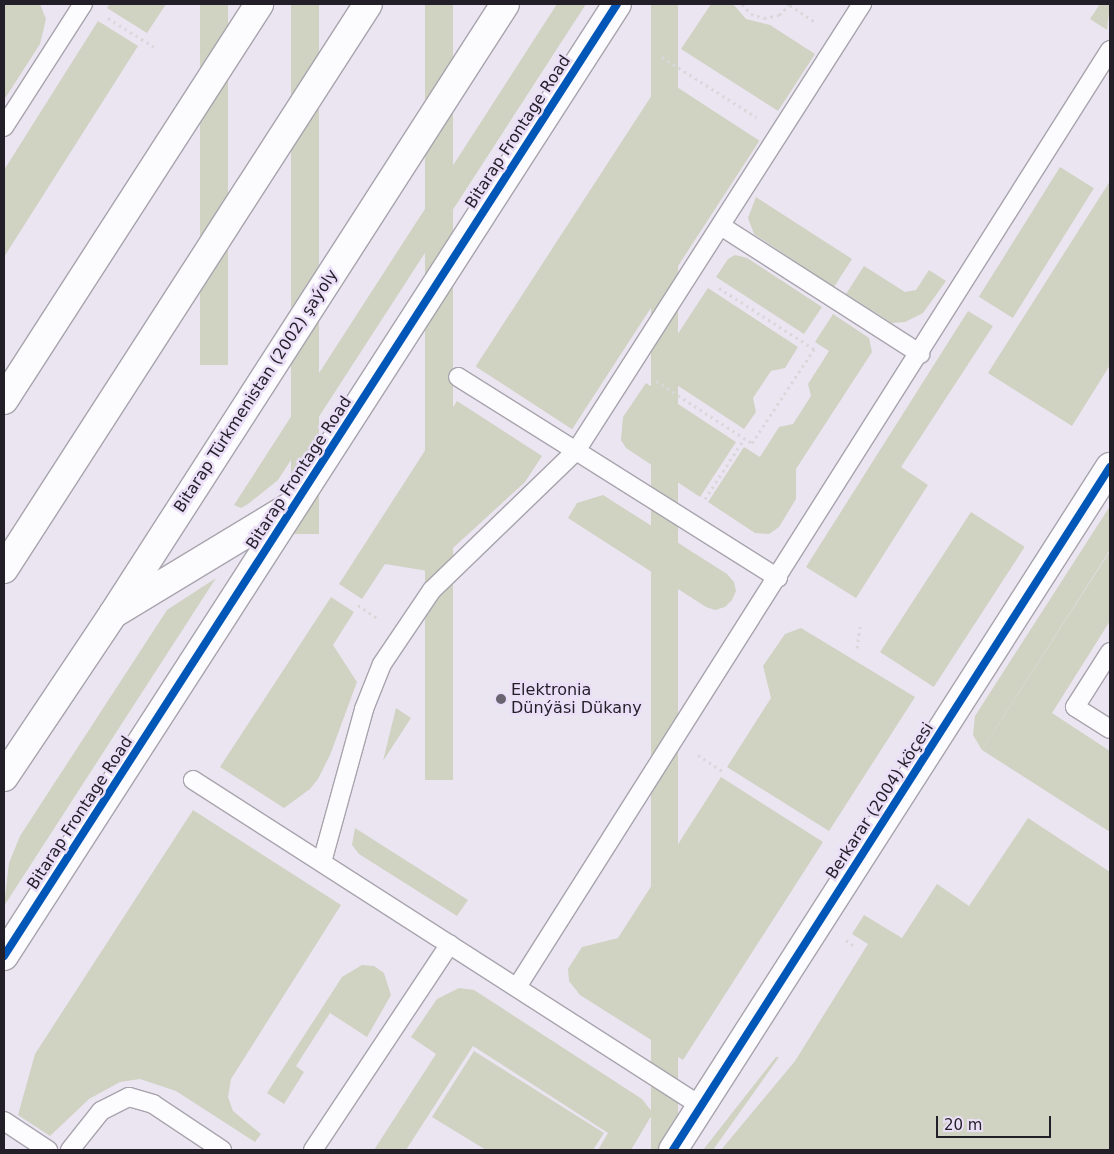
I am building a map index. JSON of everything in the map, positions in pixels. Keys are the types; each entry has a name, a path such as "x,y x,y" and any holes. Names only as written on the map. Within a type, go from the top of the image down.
{"street":[{"path":"4,400 259,4"},
{"path":"4,569 368,4"},
{"name":"Bitarap Türkmenistan (2002) şaýoly","path":"4,777 113,614 505,4"},
{"name":"Bitarap Frontage Road","path":"4,956 617,4"},
{"name":"Berkarar (2004) köçesi","path":"673,1150 1110,467"},
{"name":"Bitarap Frontage Road","path":"113,614 296,503"}],"lane":[{"path":"4,126 83,4"},
{"path":"322,862 364,709 382,664 432,590 576,451 862,4"},
{"path":"517,988 920,354 1110,50"},
{"path":"721,226 920,354"},
{"path":"458,377 778,578"},
{"path":"1110,652 1075,707 1110,729"},
{"path":"193,780 701,1106"},
{"path":"313,1150 450,944"},
{"path":"70,1150 101,1111 129,1097 153,1104 222,1150"},
{"path":"4,1121 48,1150"}],"path":[{"path":"742,4 751,14 764,18 779,15 790,4"},
{"path":"103,14 154,47"},
{"path":"662,57 780,133"},
{"path":"632,364 752,443 814,349 692,270"},
{"path":"689,522 744,438"},
{"path":"857,648 860,626"}],"green space":[{"path":"4,4 40,4 46,19 40,44 4,100"},
{"path":"110,4 166,4 147,33 107,8"},
{"path":"200,4 228,4 228,365 200,365"},
{"path":"291,4 319,4 319,534 291,534"},
{"path":"425,4 453,4 453,780 425,780"},
{"path":"557,4 586,4 278,480 241,508 234,505"},
{"path":"651,4 678,4 678,1150 651,1150"},
{"path":"711,4 733,4 746,19 770,25 815,54 778,111 681,49"},
{"path":"1100,4 1110,4 1107,30 1090,19"},
{"path":"98,21 138,46 4,257 4,170"},
{"path":"663,78 759,141 572,429 476,367"},
{"path":"1060,167 1094,188 1013,318 979,297"},
{"path":"1110,181 1110,365 1072,426 988,373"},
{"path":"756,197 852,259 834,287 754,234 748,218"},
{"path":"735,255 747,258 822,307 804,334 716,277 728,259"},
{"path":"864,266 905,292 916,290 929,270 946,281 923,313 905,322 892,323 846,294"},
{"path":"708,288 798,347 785,368 771,371 753,398 756,412 744,429 654,370"},
{"path":"968,311 993,326 901,467 928,485 856,598 806,567"},
{"path":"833,314 869,338 872,352 796,469 796,499 779,527 769,534 755,533 708,502 744,447 760,457 779,427 793,424 811,396 808,384 829,351 815,342"},
{"path":"646,383 736,442 700,497 626,448 621,440 623,417"},
{"path":"457,401 542,456 525,482 428,571 385,564 362,599 339,584"},
{"path":"603,495 727,574 734,582 736,591 732,600 725,607 715,610 706,607 568,518 577,503"},
{"path":"1110,506 1110,550 982,750 973,735 975,716"},
{"path":"971,512 1025,547 934,687 880,652"},
{"path":"1110,551 1110,621 1052,713 1110,751 1110,832 982,750"},
{"path":"216,578 4,906 9,863 20,836 167,610"},
{"path":"331,597 354,612 333,645 357,682 330,755 318,779 310,789 284,808 220,767"},
{"path":"801,628 915,697 829,831 727,767 771,698 763,666 785,634"},
{"path":"396,708 411,718 383,761"},
{"path":"721,777 823,842 683,1060 580,995 569,981 568,969 582,947 618,938"},
{"path":"193,810 341,905 231,1079 228,1097 233,1111 261,1134 255,1142 176,1091 140,1079 120,1082 89,1099 50,1136 18,1115 35,1054"},
{"path":"1028,818 1110,872 1110,1150 721,1150 795,1061 868,944 852,934 864,915 902,938 937,884 969,906"},
{"path":"355,828 468,900 457,916 359,854 352,845"},
{"path":"362,965 374,966 384,973 391,995 367,1037 330,1013 296,1066 304,1072 284,1104 267,1093 342,977"},
{"path":"459,988 474,990 642,1099 653,1113 631,1150 598,1150 608,1133 473,1046 406,1150 374,1150 436,1054 411,1037 437,999"},
{"path":"474,1051 604,1133 593,1150 486,1150 432,1117"},
{"path":"776,1057 779,1057 713,1150 703,1150"}],"cycle path":[{"path":"4,956 617,4"},
{"path":"673,1150 1110,467"}],"place":[{"name":"Elektronia Dünýäsi Dükany","path":"501,699"}]}
